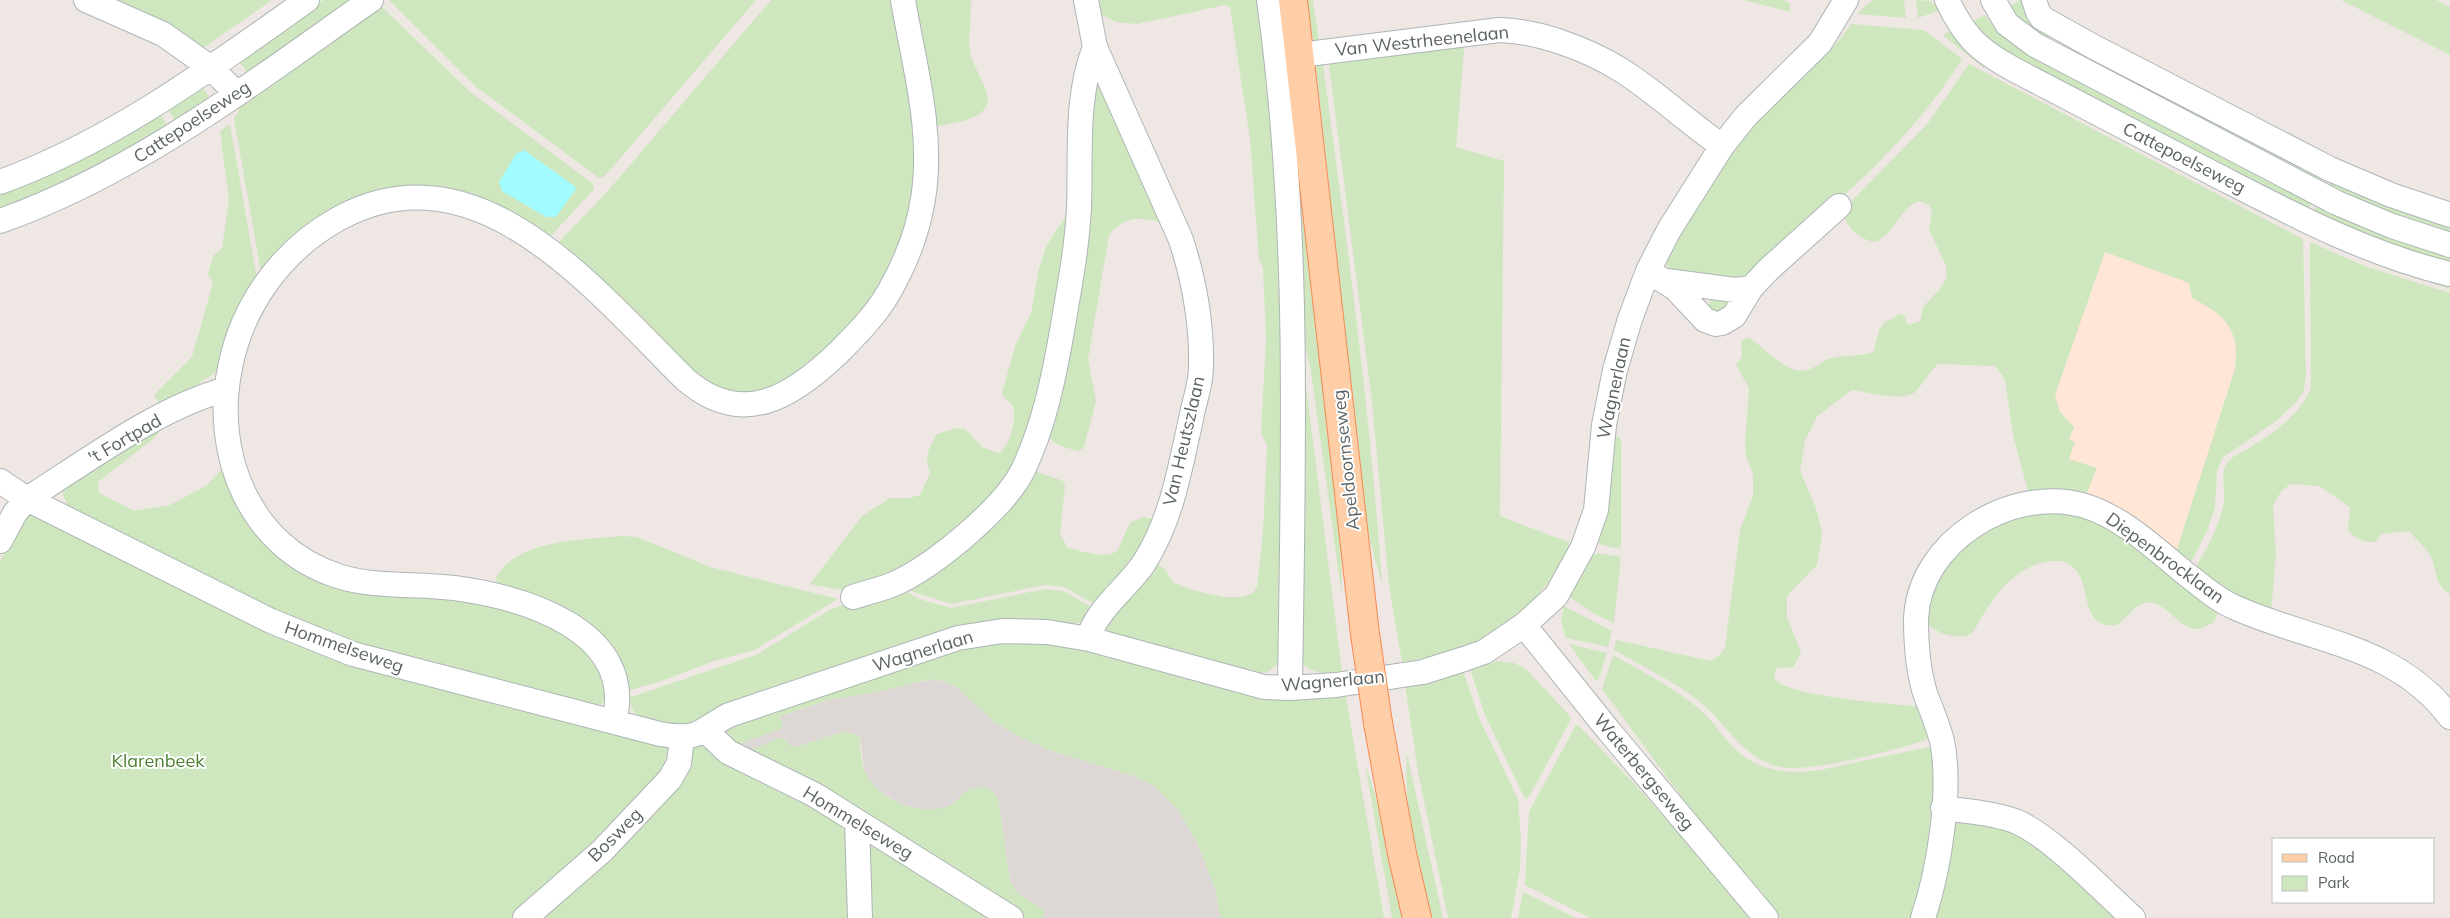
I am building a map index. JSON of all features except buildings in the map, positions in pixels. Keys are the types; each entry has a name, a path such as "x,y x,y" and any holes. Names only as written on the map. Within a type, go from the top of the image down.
{"main road":[{"name":"Apeldoornseweg","path":"1293,0 1364,634 1402,854 1417,918"}],"street":[{"path":"86,0 163,34 211,68 237,94"},
{"name":"Cattepoelseweg","path":"0,182 103,135 164,99 308,0"},
{"name":"Cattepoelseweg","path":"0,221 77,188 136,159 190,127 371,0"},
{"path":"614,722 618,708 618,698 608,664 601,651 590,639 570,624 532,607 486,594 451,588 369,582 341,577 322,570 292,553 260,522 249,506 238,480 228,431 227,389 235,345 250,307 260,290 284,260 311,237 348,213 383,201 418,197 451,201 478,209 515,227 548,249 584,279 686,380 704,393 731,403 751,404 769,402 789,393 815,375 858,334 874,314 889,292 904,261 918,221 924,183 925,133 921,94 903,0"},
{"name":"Van Heutszlaan","path":"1086,0 1095,47 1181,240 1194,288 1202,367 1183,455 1167,515 1145,562 1129,585 1092,624 1088,639"},
{"path":"1269,0 1284,160 1292,322 1290,688"},
{"name":"Wagnerlaan","path":"682,738 706,731 729,714 958,638 978,634 1024,631 1047,632 1088,639 1264,686 1290,688 1336,685 1444,666 1484,652 1524,625 1556,596 1576,561 1596,510 1604,425 1615,370 1630,319 1658,276 1669,230 1722,146 1746,116 1820,43 1846,0"},
{"name":"Cattepoelseweg","path":"1948,0 1964,30 1978,48 2013,69 2315,225 2384,254 2450,274"},
{"name":"Cattepoelseweg","path":"1993,0 2000,14 2016,33 2070,63 2355,212 2450,245"},
{"path":"2034,0 2042,18 2094,47 2330,169 2399,198 2450,216"},
{"name":"Van Westrheenelaan","path":"1300,55 1499,30 1520,30 1548,38 1598,58 1621,70 1722,146"},
{"path":"854,597 896,583 952,548 1007,495 1024,469 1053,379 1070,287 1079,208 1082,101 1088,63 1095,47"},
{"path":"2070,63 2094,47"},
{"path":"1658,276 1700,316 1716,324 1729,320 1741,306 1751,288 1788,251 1839,206"},
{"path":"1658,276 1710,286 1742,290 1751,288"},
{"path":"1700,316 1710,286"},
{"name":"'t Fortpad","path":"14,505 134,431 204,395 227,389"},
{"name":"Hommelseweg","path":"0,481 14,505 305,637 353,654 682,738"},
{"name":"Diepenbrocklaan","path":"1923,918 1936,865 1946,778 1942,741 1924,686 1917,646 1916,618 1923,589 1936,564 1963,533 1994,514 2042,500 2083,505 2111,517 2144,540 2216,597 2232,606 2372,655 2424,687 2450,717"},
{"path":"0,541 14,505"},
{"name":"Waterbergseweg","path":"1524,625 1609,731 1766,918"},
{"name":"Hommelseweg","path":"706,731 728,752 815,795 1011,918"},
{"name":"Bosweg","path":"525,918 602,851 670,779 679,763 682,738"},
{"path":"1944,808 2000,817 2026,827 2046,841 2132,918"},
{"path":"857,822 860,918"}],"shaded area":[{"path":"2105,251 2189,283 2193,298 2218,312 2227,321 2234,335 2237,352 2235,369 2175,555 2085,498 2069,459 2075,442 2069,440 2074,427 2060,412 2055,395"},
{"path":"935,679 957,687 993,721 1014,734 1049,750 1134,776 1153,785 1178,810 1197,842 1215,889 1221,918 1044,918 1043,910 1016,892 1010,881 999,803 970,789 948,807 930,811 913,808 895,801 876,789 865,774 860,738 845,731 793,748 789,746 786,739 748,751 738,744 783,728 780,716 828,700"}],"green space":[{"path":"101,0 272,0 203,48"},
{"path":"323,0 355,0 248,73 239,61 240,58"},
{"path":"389,0 756,0 605,176 599,178 475,86"},
{"path":"771,0 893,0 910,94 915,135 915,188 901,243 883,282 854,322 814,362 769,391 737,393 704,381 558,243 607,192"},
{"path":"913,0 971,0 971,55 986,91 988,101 985,108 979,114 962,121 934,127"},
{"path":"1092,0 1262,0 1285,303 1279,663 1268,672 1259,673 1107,633 1103,627 1155,564 1164,568 1173,582 1189,589 1222,597 1241,597 1253,593 1257,587 1263,533 1267,446 1261,433 1266,338 1263,268 1259,260 1250,139 1230,7 1225,5 1137,24 1116,22 1094,11"},
{"path":"1280,0 1341,530 1342,597 1311,371 1300,326"},
{"path":"1307,0 1313,0 1320,49 1314,50"},
{"path":"1744,0 1782,0 1790,3 1790,12"},
{"path":"1872,0 1904,0 1906,18 1857,14"},
{"path":"1916,0 1931,1 1940,10 1918,18"},
{"path":"2020,0 2026,0 2051,34 2048,40 2022,21 2010,6"},
{"path":"2341,0 2436,0 2450,7 2450,55"},
{"path":"379,6 469,91 593,184 594,189 550,237 501,209 475,198 448,191 421,187 394,188 367,194 334,210 261,272 234,119 239,110 238,106"},
{"path":"1985,15 2000,35 2017,46 2314,200 2308,211 1989,43 1973,24 1973,21"},
{"path":"1851,24 1924,30 1962,59 1916,122 1863,178 1747,281 1669,270 1666,260 1720,169 1742,139 1766,112 1817,64"},
{"path":"1951,30 1959,43 1974,57 2305,231 2303,234 1980,65 1943,35"},
{"path":"1465,38 1456,147 1504,161 1500,516 1573,544 1541,592 1503,626 1482,639 1458,649 1402,662 1389,585 1372,402 1328,57"},
{"path":"2098,57 2325,174 2321,182 2089,61"},
{"path":"1315,58 1322,58 1348,255 1371,453 1382,585 1367,529"},
{"path":"1969,64 2303,239 2306,376 2303,393 2275,422 2223,457 2217,471 2215,508 2207,531 2189,566 2175,555 2235,369 2236,355 2233,334 2228,325 2214,311 2192,298 2189,283 2105,252 2055,395 2060,412 2074,427 2069,440 2075,442 2069,459 2097,468 2085,498 2029,495 2013,435 2005,379 1995,366 1938,364 1916,391 1904,396 1886,396 1852,390 1817,416 1805,441 1800,471 1816,508 1822,534 1817,565 1787,596 1787,617 1801,652 1794,667 1777,668 1774,678 1783,685 1819,695 1923,707 1932,738 1856,759 1814,767 1780,767 1767,763 1745,748 1699,701 1668,680 1614,650 1616,640 1711,661 1720,655 1725,647 1740,530 1753,496 1753,474 1746,456 1745,443 1749,388 1736,365 1742,356 1741,342 1747,337 1783,364 1799,370 1807,370 1832,358 1874,351 1879,330 1884,323 1900,314 1904,315 1908,325 1920,321 1923,307 1939,290 1947,277 1946,266 1929,229 1932,213 1929,205 1918,201 1911,205 1888,233 1876,242 1864,239 1854,232 1844,216 1843,210 1928,123"},
{"path":"1096,71 1166,224 1142,219 1128,220 1121,223 1109,235 1088,359 1096,401 1084,447 1079,451 1059,445 1043,430"},
{"path":"202,86 211,100 177,123 167,108"},
{"path":"159,113 169,128 107,164 0,211 0,192"},
{"path":"230,124 257,279 216,372 164,406 160,405 154,395 192,357 213,283 208,275 213,256 222,248 229,200 220,131"},
{"path":"2331,177 2450,223 2450,232 2388,211 2328,186"},
{"path":"2318,202 2450,252 2450,264 2391,246 2313,213"},
{"path":"1074,206 1065,286 1019,467 950,545 853,592 810,584 862,516 890,498 909,498 920,495 930,473 927,457 931,444 937,434 957,428 965,429 982,447 999,453 1003,450 1012,431 1014,410 1012,405 1003,397 1002,392 1016,344 1031,313 1039,269 1046,247"},
{"path":"2311,233 2450,284 2450,289 2387,269 2310,237"},
{"path":"2310,242 2367,267 2450,293 2450,594 2441,586 2428,552 2409,531 2381,534 2376,542 2357,538 2348,530 2350,507 2319,486 2291,484 2281,491 2273,506 2276,554 2271,612 2245,603 2194,570 2220,518 2224,500 2224,471 2227,463 2234,456 2276,430 2293,415 2311,388"},
{"path":"1712,296 1731,299 1726,315 1707,309"},
{"path":"1304,370 1342,672 1320,673 1311,670 1302,663"},
{"path":"168,423 153,439 98,482 99,493 134,511 170,505 206,486 225,466 266,544 505,611 537,621 568,635 590,653 596,663 605,694 603,702 598,707 358,646 309,627 69,508 63,495 64,486"},
{"path":"1615,435 1620,438 1621,442 1621,549 1601,545 1597,541 1609,504"},
{"path":"1035,471 1063,481 1065,486 1060,533 1067,547 1092,554 1112,554 1117,551 1130,523 1143,517 1154,519 1151,537 1100,607 1064,587 1045,585 951,604 908,590"},
{"path":"2032,509 2097,518 2220,607 2214,622 2208,626 2196,629 2183,624 2158,605 2144,603 2133,610 2117,625 2106,625 2098,622 2089,608 2078,573 2068,564 2058,561 2041,563 2028,568 2006,584 1988,607 1974,631 1967,636 1943,634 1928,625 1924,620 1934,582 1968,540"},
{"name":"Klarenbeek","path":"33,514 180,587 665,747 693,747 701,742 781,786 840,823 847,837 846,872 853,918 0,918 0,561 22,521"},
{"path":"622,536 637,537 710,567 838,599 754,650 714,661 661,681 627,691 604,642 586,620 564,607 501,587 497,584 496,577 506,564 536,548 571,541"},
{"path":"1599,553 1621,557 1614,623 1593,613 1568,596 1591,556"},
{"path":"899,587 919,599 950,608 1045,589 1063,591 1097,610 1075,624 1049,623 687,728 638,717 634,712 628,698 756,655 831,609"},
{"path":"1564,606 1612,631 1608,647 1566,638 1561,621"},
{"path":"1024,639 1345,692 1384,918 1221,918 1215,889 1197,842 1178,810 1153,785 1134,776 1049,750 1014,734 993,721 957,687 936,679 828,700 780,716 783,728 738,744 723,739 722,728 959,646"},
{"path":"1569,644 1607,653 1598,681 1596,681"},
{"path":"1613,655 1688,700 1707,716 1740,754 1761,766 1796,772 1820,770 1934,746 1937,797 1915,918 1781,918 1700,822 1602,689"},
{"path":"1498,661 1514,663 1526,669 1571,717 1529,797 1525,799 1485,715 1470,669"},
{"path":"1463,671 1479,718 1518,799 1521,838 1520,868 1511,918 1448,918 1418,772 1405,684"},
{"path":"1576,725 1641,791 1752,918 1590,918 1525,885 1529,812"},
{"path":"845,731 860,738 863,767 873,785 881,793 901,804 924,809 935,809 950,806 970,789 980,787 989,789 999,803 1010,881 1016,892 1044,910 1044,918 1024,918 900,838 748,751 782,737 793,748"},
{"path":"1407,754 1443,918 1429,918 1420,878 1409,816 1406,775"},
{"path":"1365,763 1383,820 1403,918 1392,918"},
{"path":"1962,819 2014,828 2125,918 1930,918 1955,823"},
{"path":"873,843 996,918 867,918 869,846"},
{"path":"1523,892 1576,918 1518,918"}],"water":[{"path":"524,150 576,189 556,217 546,217 502,191 499,182 516,154"}]}
